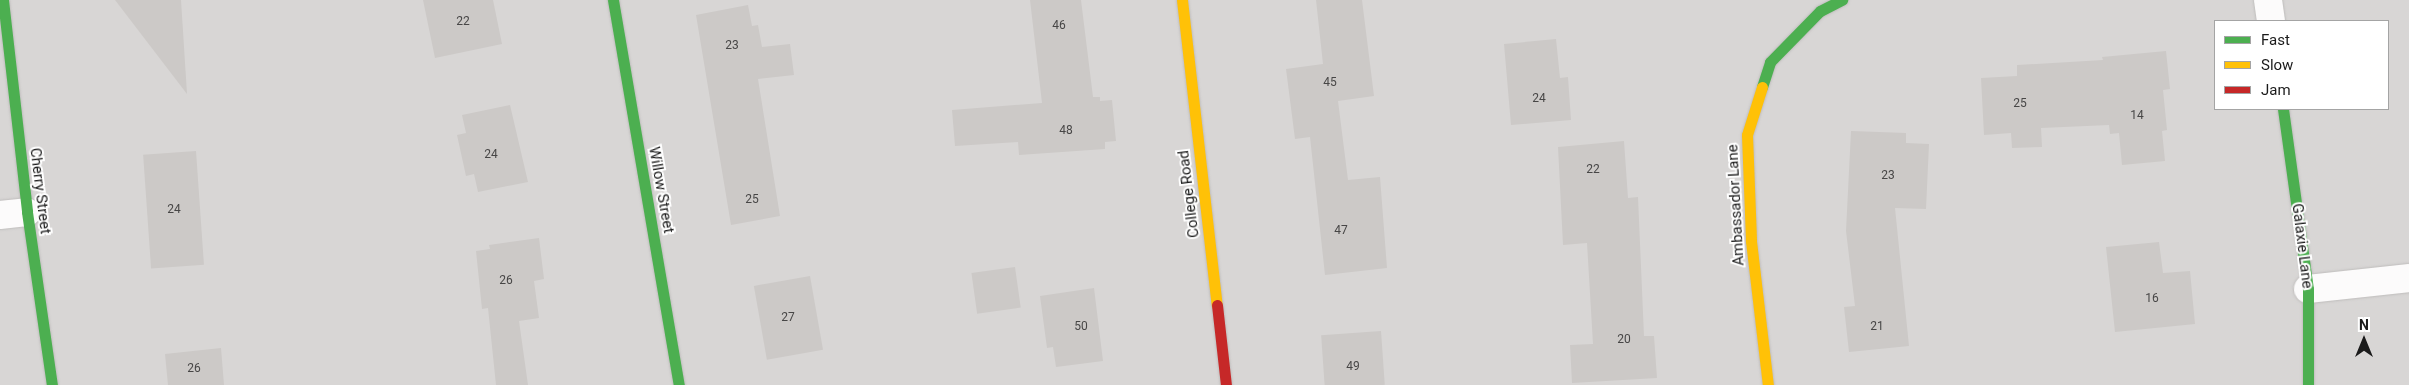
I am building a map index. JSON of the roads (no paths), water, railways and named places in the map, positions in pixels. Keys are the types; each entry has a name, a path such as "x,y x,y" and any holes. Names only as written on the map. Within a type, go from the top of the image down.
{"street":[{"name":"Cherry Street","path":"3,0 27,212 52,385"},
{"name":"Willow Street","path":"612,0 679,385"},
{"name":"College Road","path":"1182,0 1226,385"},
{"name":"Ambassador Lane","path":"1768,385 1751,241 1747,135 1770,62 1820,11 1842,0"},
{"path":"2268,0 2271,20"},
{"name":"Galaxie Lane","path":"2283,110 2308,289 2308,385"},
{"path":"0,215 27,212"},
{"path":"2308,289 2409,278"}]}
